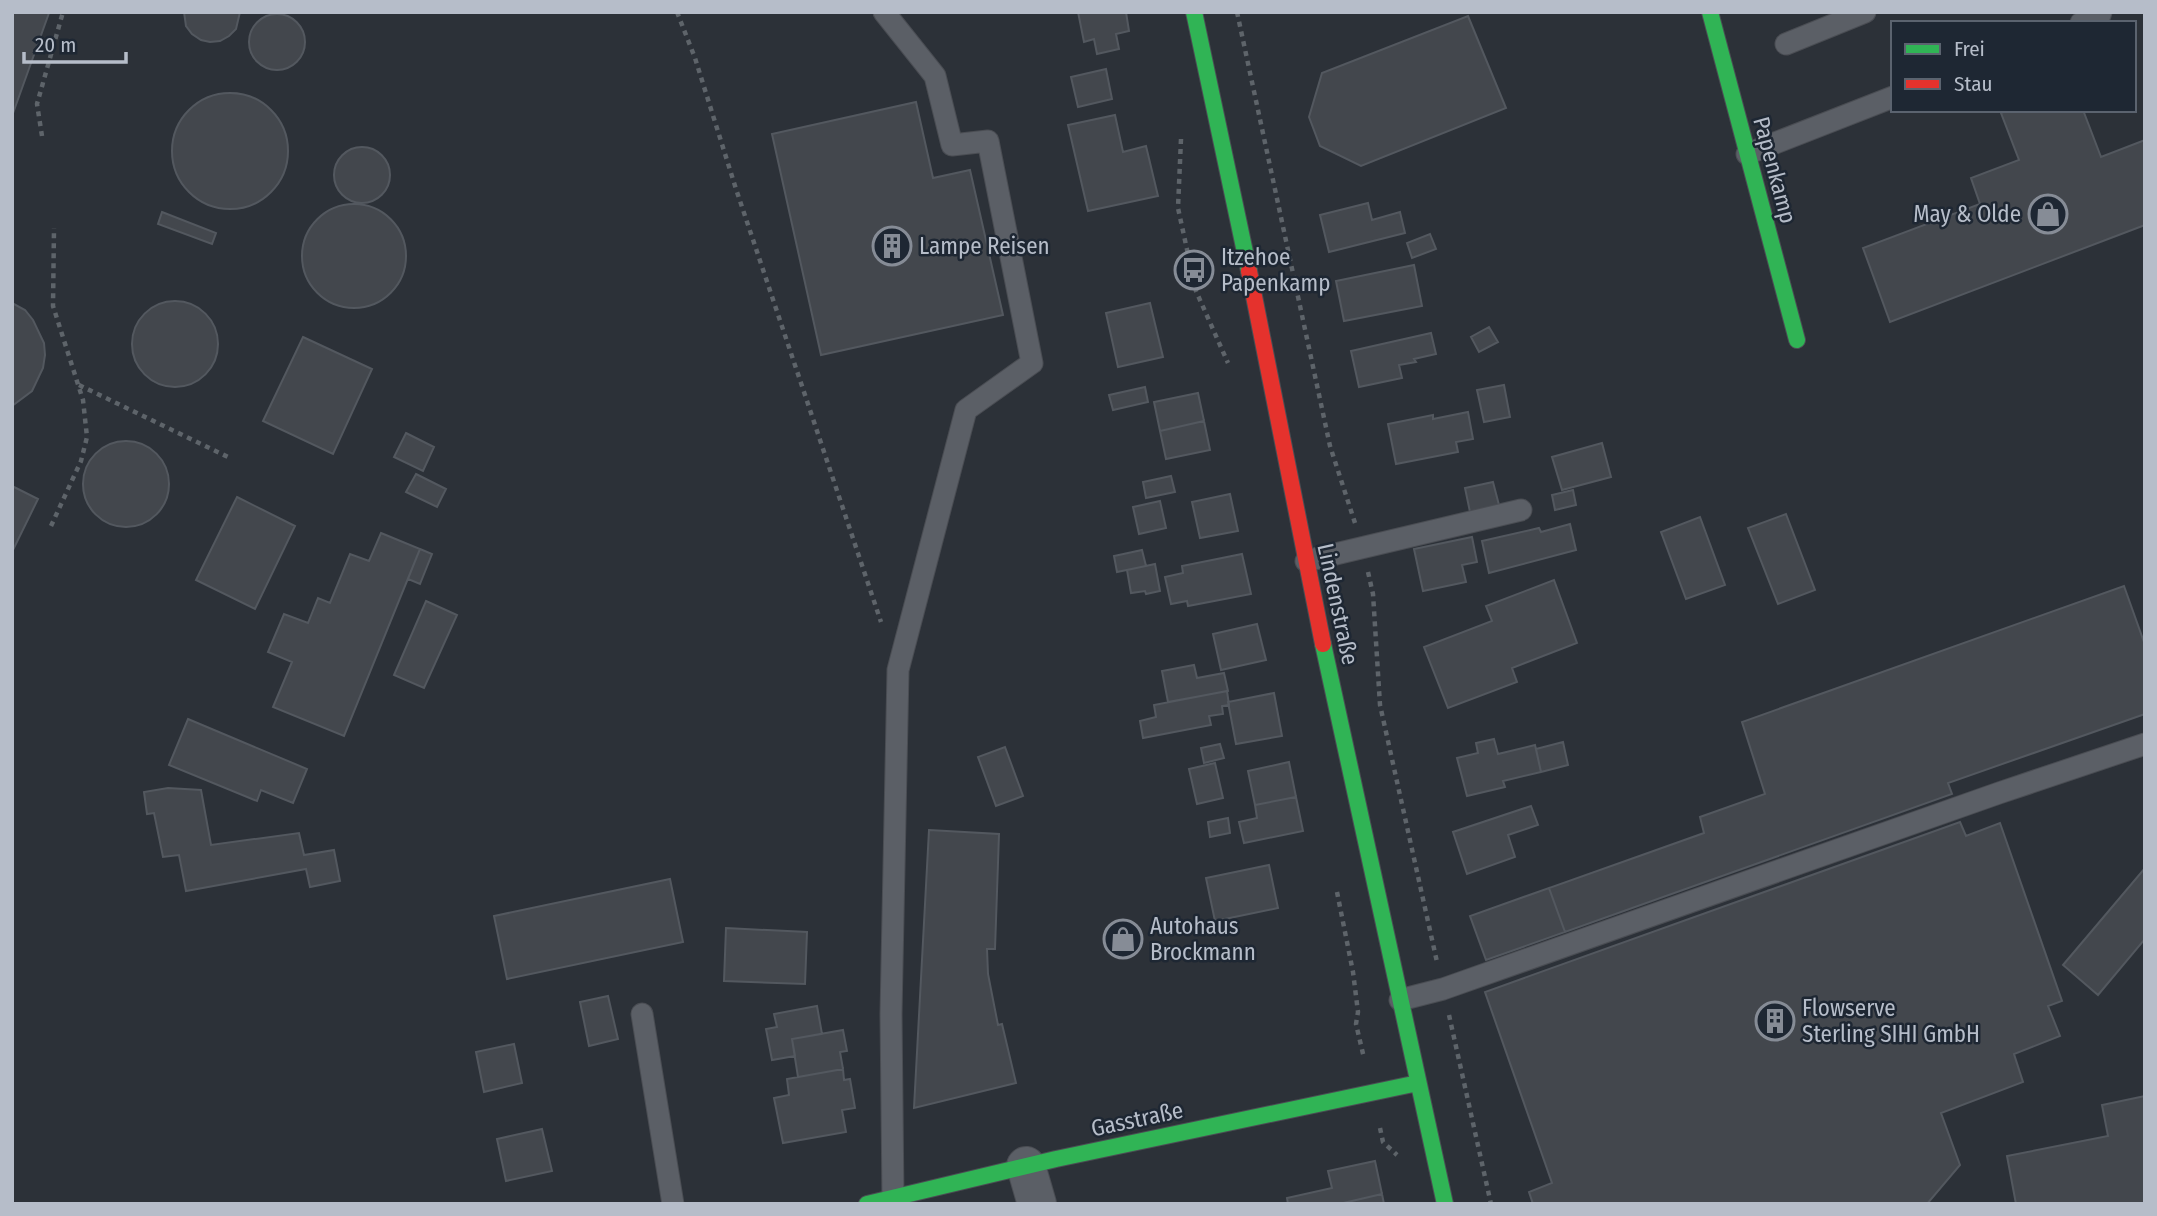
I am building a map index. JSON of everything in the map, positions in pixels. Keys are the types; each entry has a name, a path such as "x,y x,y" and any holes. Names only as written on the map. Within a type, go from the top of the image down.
{"main road":[{"name":"Lindenstraße","path":"1194,12 1306,561 1445,1204"},
{"name":"Papenkamp","path":"1710,12 1797,340"},
{"name":"Gasstraße","path":"867,1204 1026,1166 1418,1083"}],"street":[{"path":"1026,1166 1037,1204"}],"lane":[{"path":"884,12 936,76 952,145 988,141 1032,363 966,410 898,670 891,1014 893,1198"},
{"path":"1786,44 1865,12"},
{"path":"2086,21 2100,16 2101,12"},
{"path":"1747,154 1891,98"},
{"path":"1306,561 1521,510"},
{"path":"1400,1000 1443,989 2145,744"},
{"path":"642,1014 673,1204"}],"path":[{"path":"42,136 37,104 63,12"},
{"path":"677,12 695,58 736,189 898,670"},
{"path":"1237,12 1330,446 1363,547 1373,594 1380,705 1491,1204"},
{"path":"51,526 81,461 87,437 83,400 53,306 54,228"},
{"path":"78,385 228,457"}],"building":[{"path":"12,12 49,13 12,116"},
{"path":"184,12 240,12 236,29 229,36 210,42 192,34 186,26"},
{"path":"1078,12 1126,12 1129,31 1116,34 1119,49 1097,54 1094,39 1084,42"},
{"path":"272,14 282,14 297,22 303,31 303,53 297,62 282,70 272,70 254,58 249,47 249,37 261,19"},
{"path":"1468,16 1506,108 1361,166 1320,146 1309,117 1322,73"},
{"path":"1106,69 1112,99 1078,107 1071,77"},
{"path":"230,93 252,97 271,110 284,129 288,151 284,173 271,192 252,205 230,209 208,205 189,192 176,173 172,151 176,129 189,110 208,97"},
{"name":"Lampe Reisen","path":"916,102 933,178 970,170 1003,315 821,355 772,134"},
{"name":"May & Olde","path":"2084,112 2101,157 2145,140 2145,225 1890,322 1863,248 1980,204 1971,178 2019,160 2001,113"},
{"path":"1115,115 1123,152 1146,146 1158,196 1088,211 1068,125"},
{"path":"356,147 368,147 382,155 390,169 388,186 382,195 368,203 356,203 339,191 334,181 334,169 346,152"},
{"path":"1368,203 1372,220 1400,212 1405,233 1329,252 1320,215"},
{"path":"354,204 374,208 397,227 402,236 406,256 402,276 383,299 374,304 354,308 334,304 311,285 306,276 302,256 306,236 325,213 334,208"},
{"path":"162,212 216,233 212,244 158,224"},
{"path":"1430,234 1436,249 1412,258 1407,243"},
{"path":"1414,265 1422,306 1344,321 1336,281"},
{"path":"167,301 183,301 206,313 215,327 218,344 215,361 206,375 183,387 167,387 151,380 139,368 132,352 132,336 139,320 151,308"},
{"path":"12,303 25,310 33,320 44,343 45,355 43,368 32,391 12,406"},
{"path":"1150,303 1163,357 1118,367 1106,313"},
{"path":"1489,327 1498,342 1479,352 1471,337"},
{"path":"1431,333 1436,354 1399,365 1402,378 1359,387 1351,351"},
{"path":"303,337 372,369 333,454 263,421"},
{"path":"1504,385 1510,417 1484,422 1477,390"},
{"path":"1145,387 1148,402 1113,410 1109,395"},
{"path":"1198,393 1204,421 1160,431 1154,402"},
{"path":"1468,412 1473,439 1456,442 1458,452 1396,464 1388,424 1433,415 1433,419"},
{"path":"1204,421 1210,450 1166,459 1160,431"},
{"path":"406,433 434,447 423,471 394,457"},
{"path":"118,441 134,441 157,453 166,467 169,484 166,501 157,515 134,527 118,527 102,520 90,508 83,492 83,476 90,460 102,448"},
{"path":"1602,443 1611,477 1562,490 1552,457"},
{"path":"416,474 446,489 437,507 406,492"},
{"path":"1171,476 1175,492 1146,498 1143,482"},
{"path":"1493,482 1499,505 1470,512 1465,488"},
{"path":"12,486 38,499 12,552"},
{"path":"1573,490 1576,505 1555,510 1552,495"},
{"path":"1230,494 1238,531 1200,538 1192,502"},
{"path":"237,497 295,526 255,609 196,580"},
{"path":"1160,501 1166,528 1139,534 1133,507"},
{"path":"1786,514 1815,590 1778,604 1748,528"},
{"path":"1700,517 1725,585 1686,599 1661,532"},
{"path":"1570,524 1576,550 1489,573 1482,541 1539,528 1541,532"},
{"path":"381,533 420,549 344,736 273,707 292,662 268,652 284,614 308,623 318,598 330,603 350,554 369,561"},
{"path":"1472,537 1477,562 1462,565 1466,582 1423,591 1414,549"},
{"path":"420,549 432,554 420,584 408,579"},
{"path":"1142,550 1146,566 1117,572 1114,556"},
{"path":"1242,554 1251,594 1188,606 1187,601 1171,604 1165,577 1183,573 1182,566"},
{"path":"1155,564 1160,591 1131,593 1127,570"},
{"path":"1554,580 1577,643 1512,668 1517,682 1448,708 1424,647 1492,621 1486,606"},
{"path":"2124,586 2145,645 2145,714 1948,783 1952,794 1565,932 1549,888 1704,833 1700,817 1765,794 1742,722"},
{"path":"426,601 457,615 424,688 394,675"},
{"path":"1257,624 1266,660 1221,670 1213,634"},
{"path":"1194,665 1197,678 1224,673 1228,691 1168,702 1162,671"},
{"path":"1227,691 1229,705 1222,706 1223,714 1209,716 1211,725 1143,738 1140,721 1156,717 1154,705"},
{"path":"1274,693 1282,736 1236,744 1228,702"},
{"path":"188,719 307,769 293,803 261,790 257,801 169,765"},
{"path":"1494,739 1498,754 1535,745 1541,772 1503,781 1505,787 1467,796 1457,758 1478,753 1476,743"},
{"path":"1563,742 1568,765 1541,772 1536,749"},
{"path":"1220,744 1224,758 1204,763 1201,748"},
{"path":"1005,747 1023,796 996,806 978,757"},
{"path":"1289,762 1296,797 1255,805 1248,771"},
{"path":"1215,763 1223,798 1197,804 1189,769"},
{"path":"168,788 201,790 211,845 299,833 304,855 334,850 340,881 310,887 306,869 186,891 179,855 163,857 154,813 147,814 144,792"},
{"path":"1296,797 1303,831 1244,843 1239,822 1257,818 1255,805"},
{"path":"1531,806 1538,825 1508,835 1515,857 1467,874 1453,832"},
{"path":"1228,818 1230,833 1210,837 1208,822"},
{"name":"Flowserve Sterling SIHI GmbH","path":"1960,822 1966,836 2000,823 2062,1001 2048,1006 2060,1036 2014,1054 2023,1082 1941,1113 1960,1165 1927,1204 1533,1204 1529,1192 1552,1183 1485,992"},
{"path":"929,830 999,834 995,949 987,949 988,974 998,1025 1002,1024 1016,1083 914,1108"},
{"path":"1269,865 1278,908 1215,921 1206,878"},
{"path":"2145,868 2145,939 2098,995 2063,965"},
{"path":"670,879 683,942 507,979 494,916"},
{"path":"1549,888 1565,932 1486,960 1470,916"},
{"path":"726,928 807,932 805,984 724,981"},
{"path":"608,996 618,1039 589,1046 580,1002"},
{"path":"817,1006 822,1034 792,1039 795,1056 772,1060 766,1029 777,1027 774,1014"},
{"path":"843,1030 847,1051 840,1052 843,1069 798,1077 792,1039"},
{"path":"514,1044 522,1083 484,1092 476,1052"},
{"path":"843,1069 844,1080 850,1079 855,1108 842,1110 846,1132 783,1143 774,1098 789,1095 787,1079"},
{"path":"2145,1096 2145,1204 2016,1204 2007,1156 2108,1136 2102,1105"},
{"path":"542,1129 552,1171 506,1181 497,1139"},
{"path":"1375,1161 1382,1194 1339,1204 1288,1204 1287,1198 1332,1188 1328,1171"},
{"path":"1382,1194 1384,1204 1339,1204"}],"traffic: fast":[{"path":"1194,12 1249,271"},
{"path":"1710,12 1797,340"},
{"path":"1323,644 1445,1204"},
{"path":"867,1204 1056,1159 1418,1083"}],"traffic: jam":[{"path":"1249,271 1323,644"}],"place":[{"name":"May & Olde","path":"2048,214"},
{"name":"Lampe Reisen","path":"892,246"},
{"name":"Itzehoe Papenkamp","path":"1194,270"},
{"name":"Autohaus Brockmann","path":"1123,939"},
{"name":"Flowserve Sterling SIHI GmbH","path":"1775,1021"}]}
